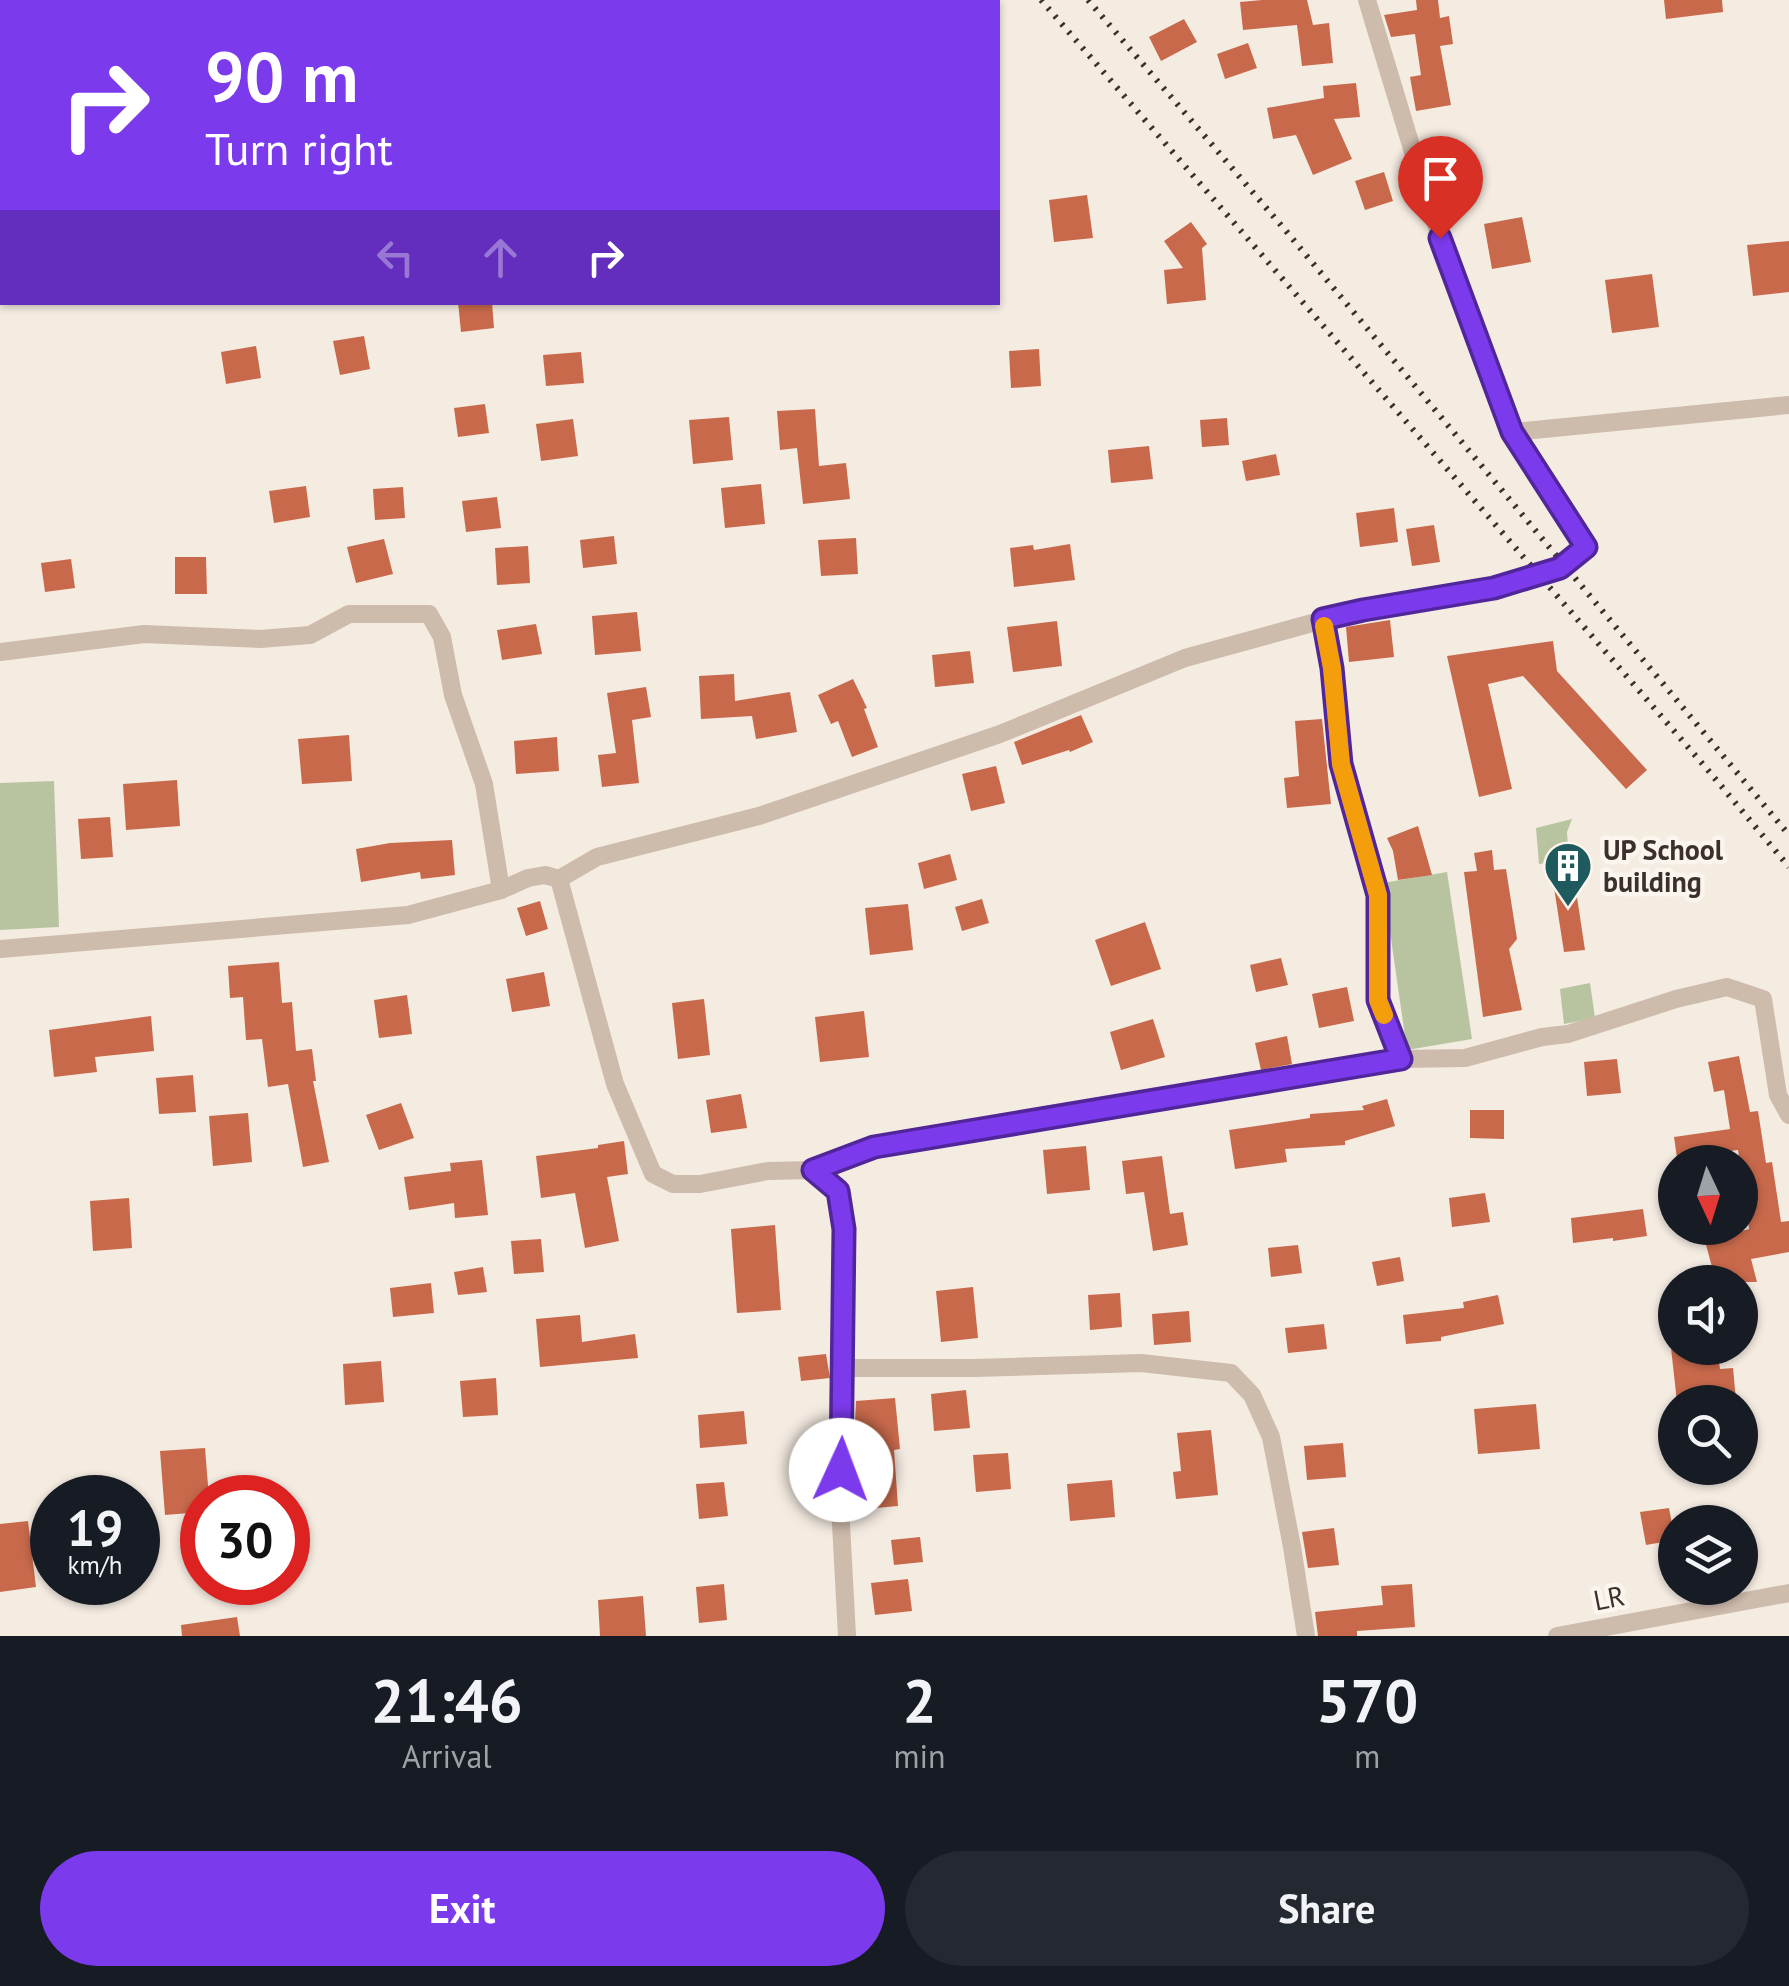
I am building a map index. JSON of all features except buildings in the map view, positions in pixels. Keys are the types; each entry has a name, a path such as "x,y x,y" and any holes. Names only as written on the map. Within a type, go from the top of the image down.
{"street":[{"path":"0,949 408,915 501,890 528,878 546,875 559,879 597,858 759,816 1000,734 1185,658 1323,619 1494,588 1560,568 1586,547 1512,432 1428,205 1367,0"},
{"path":"1512,432 1789,405"},
{"path":"0,652 144,634 260,639 310,636 349,614 429,614 442,637 453,695 484,784 501,890"},
{"path":"1323,619 1341,764 1378,895 1378,1000 1401,1059"},
{"path":"559,879 615,1084 653,1174 673,1184 700,1184 768,1171 813,1170 874,1147 1401,1059 1465,1058 1568,1034 1676,998 1727,987 1763,1000 1778,1096 1789,1116"},
{"path":"813,1170 838,1191 844,1229 840,1505 847,1636"},
{"path":"844,1368 1141,1363 1231,1373 1252,1395 1271,1437 1306,1636"},
{"name":"LR","path":"1557,1636 1789,1593"}],"green space":[{"path":"54,781 59,927 0,930 0,783"},
{"path":"1572,819 1567,832 1569,860 1539,864 1536,828"},
{"path":"1447,872 1472,1039 1407,1050 1383,883"},
{"path":"1590,983 1595,1018 1564,1024 1560,989"}],"railway":[{"path":"1041,0 1789,867"},
{"path":"1088,0 1286,231 1789,835"}],"slow traffic":[{"path":"1324,626 1341,764 1378,895 1378,1000 1384,1015"}],"place":[{"name":"UP School building","path":"1568,908"}],"route":[{"path":"841,1470 844,1229 838,1191 813,1170 874,1147 1401,1059 1378,1000 1378,895 1341,764 1323,619 1494,588 1560,568 1586,547 1512,432 1440,238"}]}
